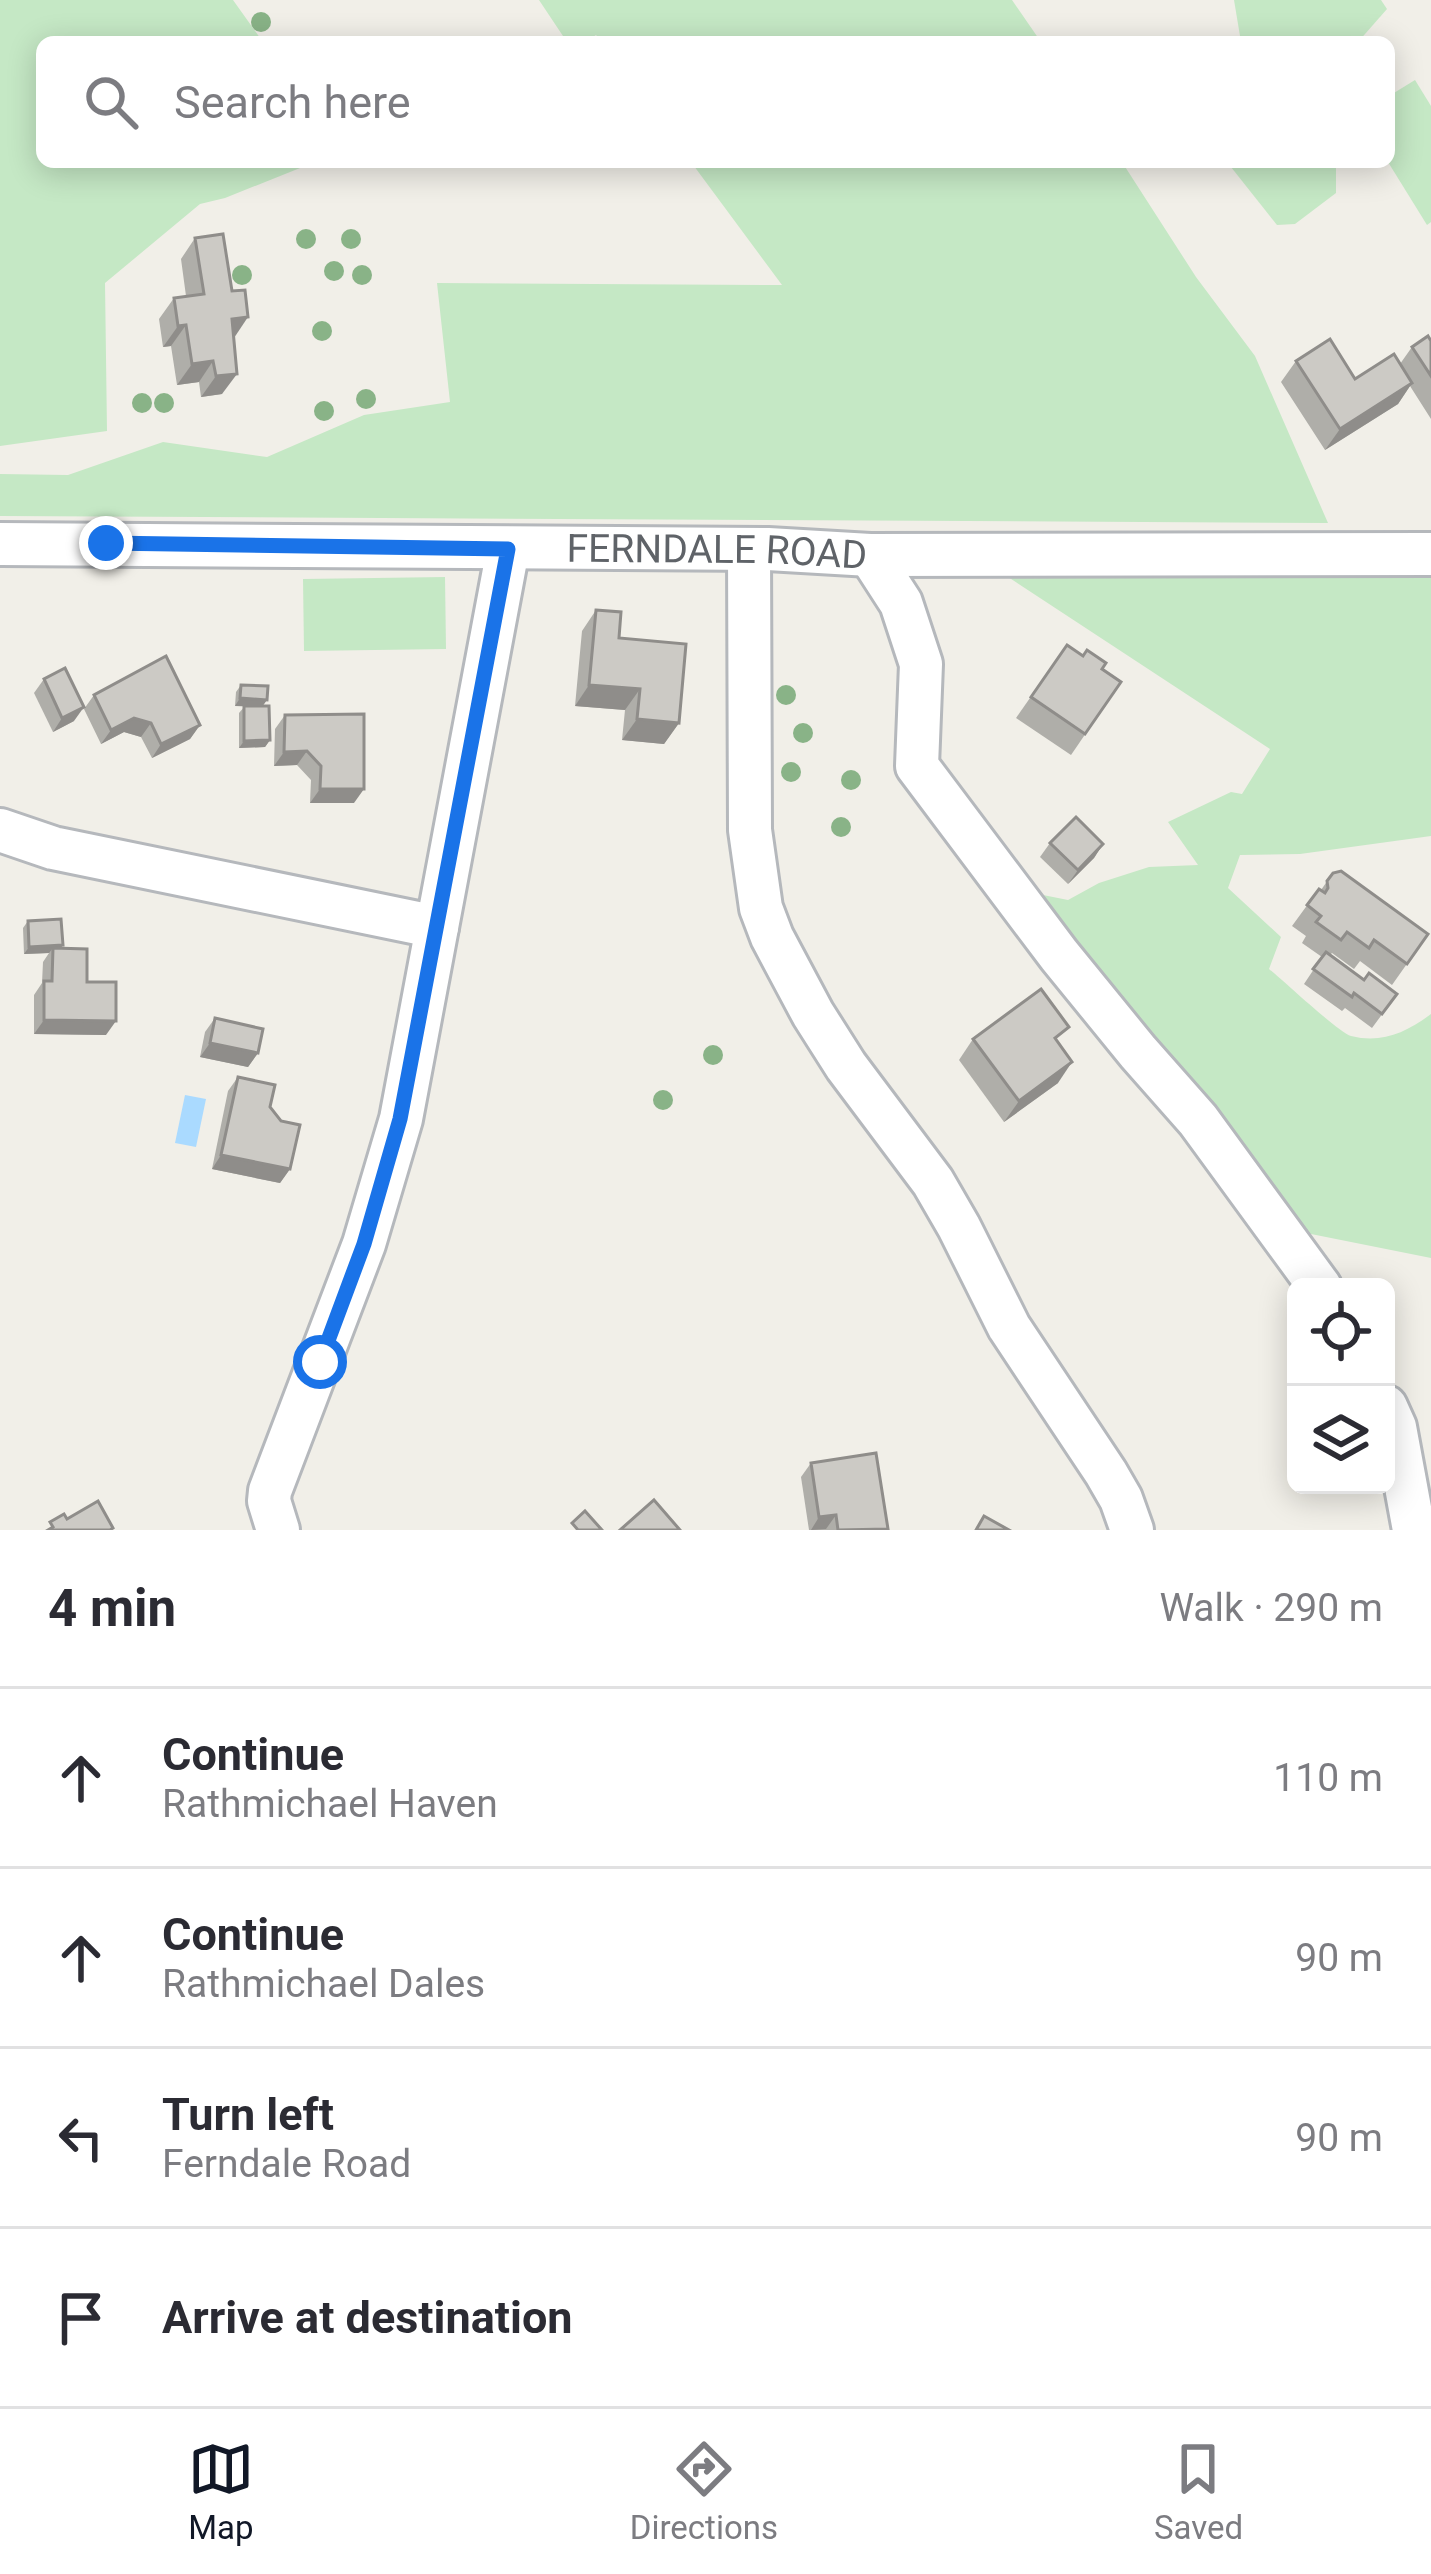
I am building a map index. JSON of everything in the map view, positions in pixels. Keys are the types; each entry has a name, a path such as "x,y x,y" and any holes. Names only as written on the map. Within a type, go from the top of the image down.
{"street":[{"name":"FERNDALE ROAD","path":"0,544 749,549 870,555 1431,554"},
{"path":"278,1530 270,1491 364,1244 400,1119 508,549"},
{"path":"749,549 750,830 761,908 772,937 812,1014 846,1066 933,1182 1009,1327 1106,1473 1132,1530"},
{"path":"870,555 901,603 921,664 917,766 1059,955 1198,1120 1313,1278"},
{"path":"0,830 53,848 437,927"},
{"path":"1395,1432 1414,1530"}],"green space":[{"path":"0,0 233,0 259,36 36,36 36,168 300,168 200,204 105,283 107,431 0,446"},
{"path":"539,0 1012,0 1037,36 596,35 563,36"},
{"path":"1234,0 1381,0 1387,9 1363,36 1240,36"},
{"path":"1415,80 1431,106 1431,222 1427,225 1392,168 1395,92"},
{"path":"695,168 1126,168 1196,277 1255,356 1328,523 0,516 0,474 68,475 163,442 267,457 364,415 450,402 437,283 782,285"},
{"path":"1232,168 1336,168 1336,193 1295,224 1277,225"},
{"path":"1005,575 1431,577 1431,836 1300,854 1240,855 1228,888 1281,937 1269,969 1344,1032 1362,1038 1384,1037 1431,1014 1431,1258 1306,1233 1038,894 1068,900 1099,883 1149,867 1198,865 1168,822 1231,792 1242,794 1270,749"},
{"path":"445,577 446,649 304,651 303,579"}],"water":[{"path":"185,1095 206,1099 196,1147 175,1143"}],"building":[{"path":"223,234 232,291 245,290 248,317 232,319 237,374 216,376 213,361 192,364 186,325 178,326 174,298 204,294 195,238"},
{"path":"1428,336 1431,341 1431,376 1412,347"},
{"path":"1330,339 1355,379 1394,354 1412,383 1340,429 1296,361"},
{"path":"596,610 621,612 619,638 686,644 679,723 637,719 640,689 589,685"},
{"path":"1067,645 1083,656 1087,650 1106,663 1102,669 1121,682 1085,734 1031,697"},
{"path":"166,656 200,725 161,744 151,723 134,718 111,730 94,695"},
{"path":"65,668 84,707 62,718 44,679"},
{"path":"241,685 268,686 267,700 240,698"},
{"path":"244,706 269,706 270,740 244,741"},
{"path":"364,714 364,789 320,789 321,766 307,751 284,752 285,715"},
{"path":"1076,817 1103,844 1078,870 1050,843"},
{"path":"1341,871 1428,934 1407,964 1374,940 1369,948 1347,932 1341,940 1316,922 1321,916 1307,905 1319,889 1325,893 1333,873"},
{"path":"61,919 63,945 29,947 28,921"},
{"path":"53,948 87,949 87,982 116,982 116,1021 44,1020 44,981 52,981"},
{"path":"1326,952 1364,980 1369,973 1397,994 1382,1014 1313,969"},
{"path":"1041,989 1069,1027 1055,1038 1072,1062 1019,1101 973,1039"},
{"path":"215,1018 263,1029 258,1053 210,1043"},
{"path":"238,1077 275,1085 270,1107 281,1121 300,1125 290,1169 221,1155"},
{"path":"876,1453 888,1529 838,1530 836,1515 819,1517 811,1463"},
{"path":"654,1500 680,1530 620,1530"},
{"path":"98,1501 110,1530 48,1530 53,1527 50,1522 64,1514 67,1519"},
{"path":"585,1511 602,1530 578,1530 572,1523"},
{"path":"984,1516 1009,1530 976,1530"}],"route":[{"path":"106,543 508,549 400,1119 364,1244 320,1362"}]}
